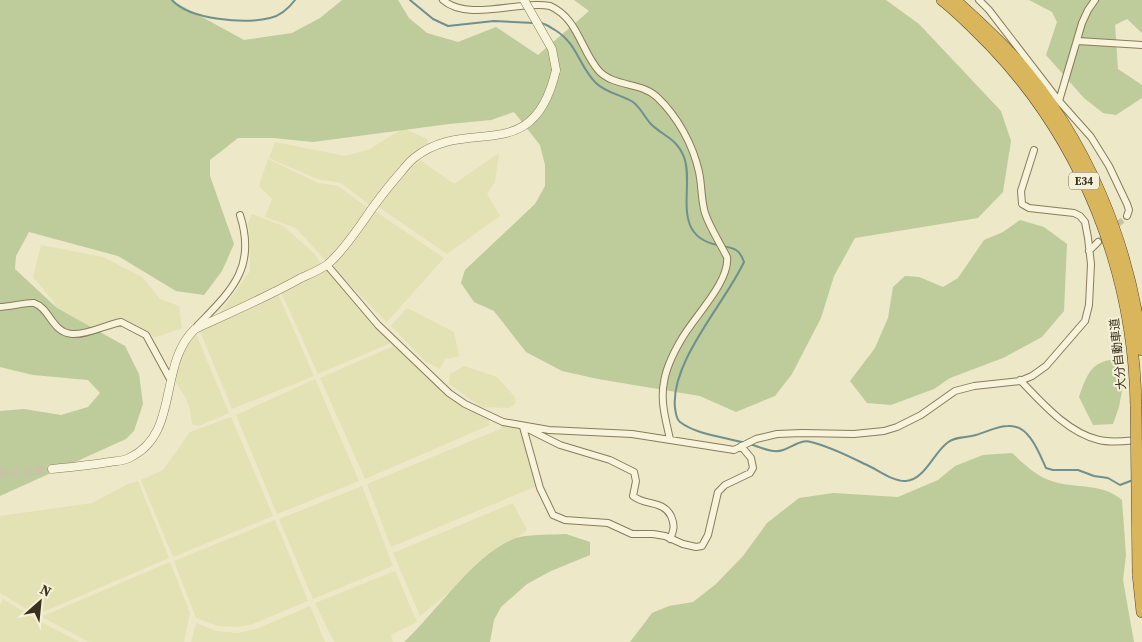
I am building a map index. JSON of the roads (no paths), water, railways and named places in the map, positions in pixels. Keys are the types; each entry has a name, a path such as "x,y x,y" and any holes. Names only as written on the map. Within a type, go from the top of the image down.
{"highway":[{"name":"大分自動車道","path":"942,0 979,34 1008,65 1049,120 1077,165 1108,236 1122,286 1134,357 1138,574 1142,612"},
{"name":"大分自動車道","path":"955,0 1016,59 1063,123 1084,161 1101,194 1131,283 1142,350"}],"street":[{"path":"443,0 455,7 466,8 534,3 550,6 566,17 582,39 591,61 601,73 608,78 638,86 655,95 669,110 688,140 699,172 706,216 728,257 728,262 715,292 682,338 670,363 664,383 663,398 665,419 670,439"},
{"path":"195,329 285,287 327,264 348,241 386,189 414,158 441,144 464,139 494,136 517,130 534,118 551,90 556,70 552,49 524,0"},
{"path":"978,0 1009,34 1059,100 1091,137 1102,154 1127,204 1129,210 1127,216"},
{"path":"1059,100 1088,10 1096,0"},
{"path":"1078,40 1142,45"},
{"path":"327,264 378,325 449,393 465,404 502,422 523,427 593,433 632,434 734,450 756,439 777,434 854,434 884,431 921,415 956,391 974,386 1020,380 1032,376 1046,366 1085,321 1089,305 1091,264 1085,222 1080,216 1068,211 1029,208 1022,204 1021,191 1034,150"},
{"path":"52,468 128,459 150,445 161,422 168,397 170,379 179,350 186,338 229,293 242,270 245,235 240,215"},
{"path":"1089,251 1098,242"},
{"path":"0,307 33,302 38,305 58,328 69,334 78,334 121,322 146,335 170,379"},
{"path":"1020,380 1042,403 1080,433 1109,441 1142,440"},
{"path":"523,427 560,445 610,460 634,472 636,481 633,496 638,500 655,503 666,508 674,523 670,539"},
{"path":"523,427 540,488 553,515 565,520 608,523 632,534 653,534 683,544 702,546 708,535 718,492 725,485 750,473 752,468 751,458 741,446"}],"waterway":[{"path":"172,0 180,7 204,16 247,21 270,18 277,15 287,9 295,0"},
{"path":"410,0 433,19 448,26 494,21 534,23"},
{"path":"541,23 555,30 569,42 590,77 596,83 604,89 633,102 650,123 673,141 681,150 687,169 689,221 694,232 703,240 718,245"},
{"path":"722,246 736,250 744,262 690,352 681,372 676,390 675,408 676,416 680,422 687,426 703,433 745,443"},
{"path":"750,444 766,450 779,451 807,441 842,453 893,478 906,481 918,476 950,441 1008,426 1015,427 1027,434 1046,468 1053,470 1078,470 1094,476 1108,478 1120,485 1133,480"}],"tunnel":[{"path":"1098,242 1127,216"},
{"path":"0,474 52,469"}]}
